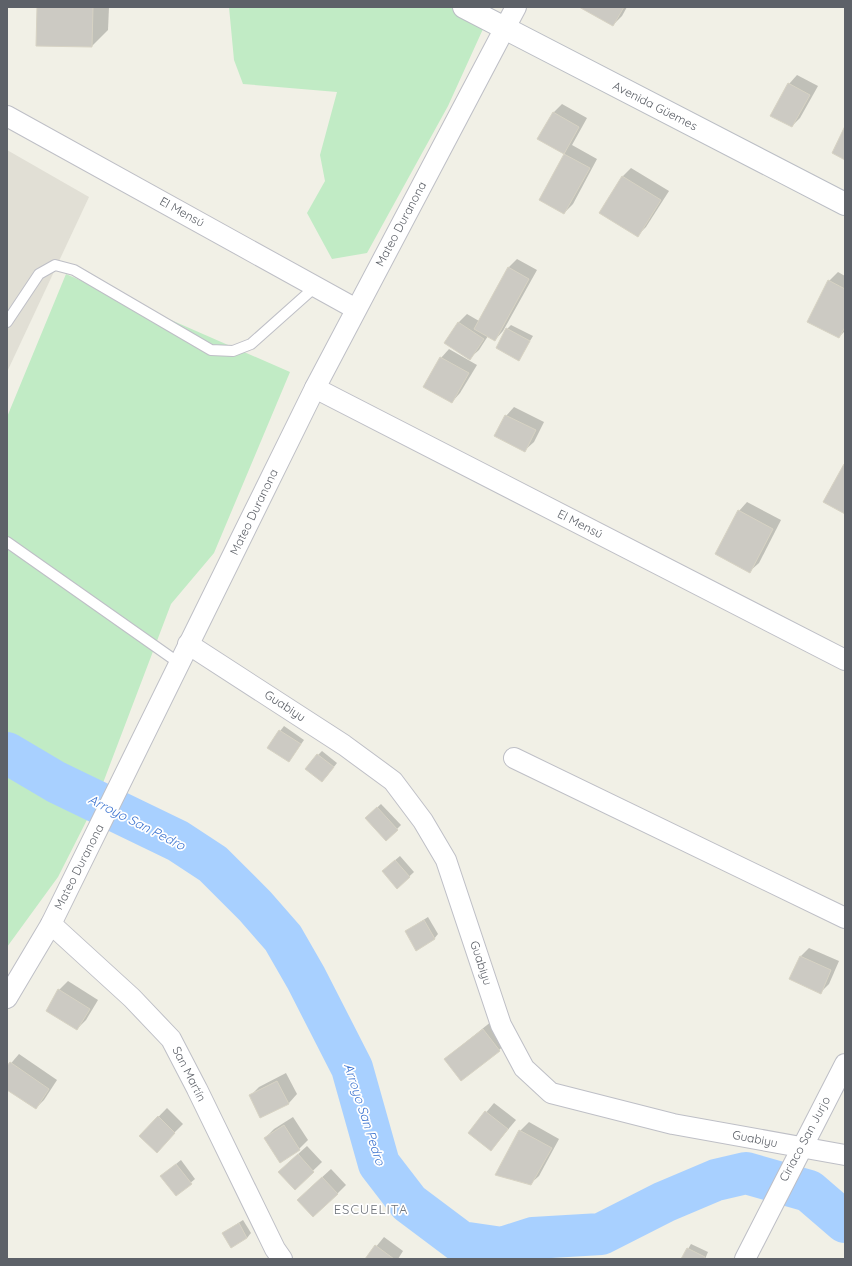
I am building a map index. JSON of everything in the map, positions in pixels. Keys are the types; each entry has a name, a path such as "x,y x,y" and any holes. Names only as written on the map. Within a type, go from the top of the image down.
{"main road":[{"name":"Avenida Güemes","path":"464,7 845,204"}],"street":[{"name":"Mateo Duranona","path":"7,998 50,924 96,833 315,388 516,7"},
{"name":"El Mensú","path":"7,116 356,309"},
{"name":"El Mensú","path":"315,388 845,660"},
{"name":"Guabiyu","path":"188,644 344,745 393,781 423,821 446,860 500,1025 524,1068 551,1093 673,1124 845,1155"},
{"path":"514,758 845,918"},
{"name":"San Martín","path":"50,924 132,998 171,1039 275,1249 282,1259"},
{"name":"Ciriaco San Jurjo","path":"745,1259 789,1170 845,1064"}],"lane":[{"path":"7,322 39,274 55,265 74,270 211,350 232,351 251,344 315,287"},
{"path":"7,542 179,663"}],"shaded area":[{"path":"7,150 89,197 7,372"}],"green space":[{"path":"229,7 493,7 448,106 367,253 332,259 307,213 325,181 320,155 337,92 243,84 234,60"},
{"path":"66,274 290,372 214,553 171,604 95,804 58,877 7,947 7,417"}],"building":[{"path":"37,7 93,7 92,47 36,46"},
{"path":"579,7 624,7 613,26"},
{"path":"788,83 810,95 792,127 770,116"},
{"path":"553,112 579,127 564,154 537,139"},
{"path":"845,126 845,160 832,153"},
{"path":"564,154 590,168 564,214 539,200"},
{"path":"622,176 661,200 638,237 599,213"},
{"path":"508,267 529,279 495,341 474,329"},
{"path":"828,280 845,289 845,327 839,338 807,322"},
{"path":"458,322 484,339 470,360 444,343"},
{"path":"506,328 530,341 519,361 496,348"},
{"path":"440,357 469,373 452,403 423,387"},
{"path":"505,415 536,430 525,452 494,436"},
{"path":"844,464 845,465 845,514 823,502"},
{"path":"738,510 773,529 750,573 715,554"},
{"path":"279,730 301,744 289,762 267,748"},
{"path":"317,754 334,767 322,782 305,769"},
{"path":"377,807 398,830 386,841 365,818"},
{"path":"395,860 410,877 397,889 382,871"},
{"path":"424,920 435,939 416,951 405,931"},
{"path":"800,956 831,970 821,994 789,979"},
{"path":"58,989 90,1009 77,1030 46,1011"},
{"path":"483,1029 500,1051 461,1081 444,1059"},
{"path":"10,1062 49,1089 36,1109 7,1090 7,1066"},
{"path":"277,1081 289,1104 260,1118 249,1095"},
{"path":"485,1111 508,1129 491,1151 468,1133"},
{"path":"158,1116 175,1133 157,1153 139,1136"},
{"path":"284,1125 300,1150 280,1163 264,1138"},
{"path":"519,1130 552,1148 531,1185 495,1175"},
{"path":"298,1154 314,1172 295,1190 278,1172"},
{"path":"176,1164 192,1184 176,1196 160,1176"},
{"path":"322,1177 338,1194 313,1217 297,1200"},
{"path":"239,1223 247,1238 231,1248 222,1233"},
{"path":"375,1245 394,1259 365,1259"},
{"path":"687,1248 705,1257 704,1259 681,1259"}],"waterway":[{"name":"Arroyo San Pedro","path":"7,753 56,782 178,841 213,864 255,906 283,938 306,978 352,1068 379,1164 409,1203 461,1242 502,1248 533,1238 601,1234 664,1202 716,1180 746,1173 809,1191 845,1222"}],"district":[{"name":"ESCUELITA","path":"371,1209"}]}
